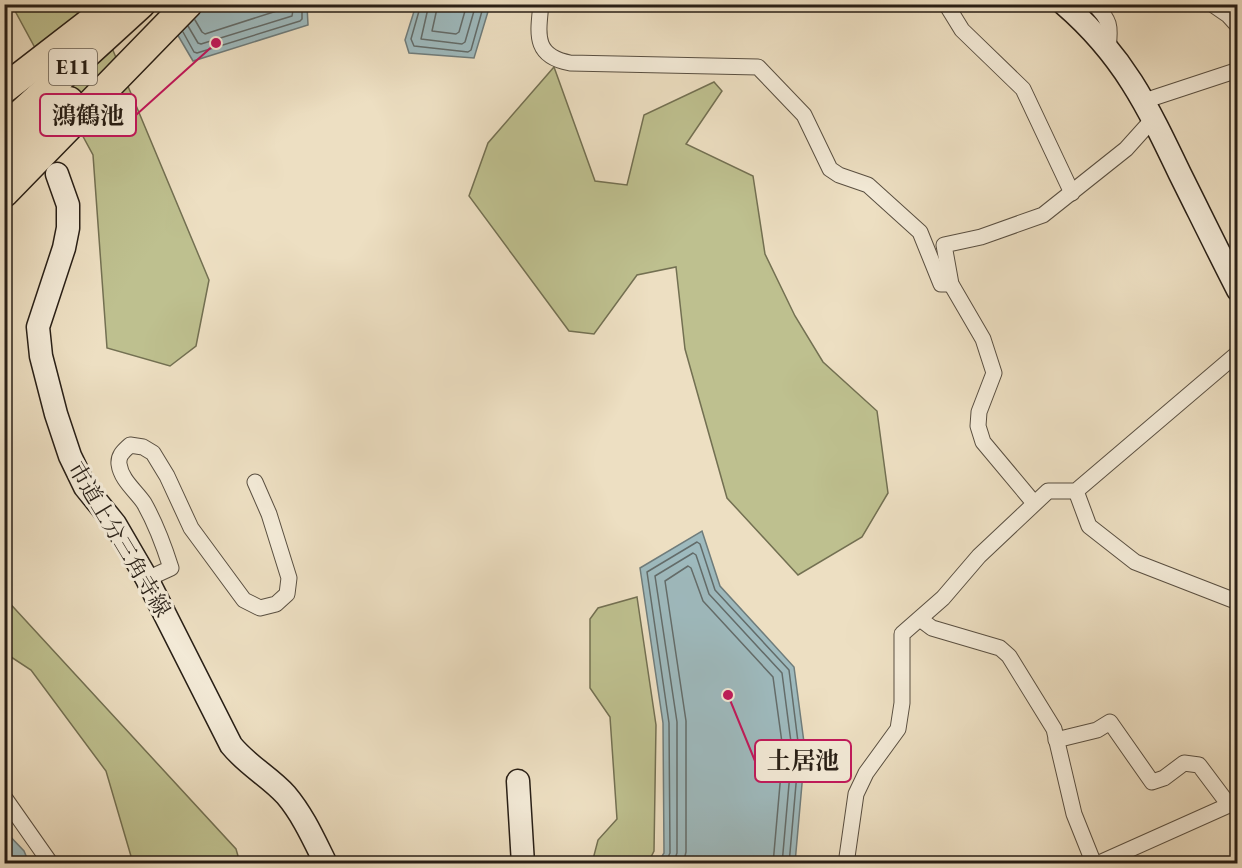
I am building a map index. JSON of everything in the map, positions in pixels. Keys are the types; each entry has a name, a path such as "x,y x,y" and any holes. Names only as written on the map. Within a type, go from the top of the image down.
{"highway":[{"path":"4,89 114,4"},
{"name":"E11","path":"4,129 174,4"},
{"path":"4,193 150,20 188,4"},
{"name":"E11","path":"4,160 150,20"}],"street":[{"path":"540,4 538,36 542,47 558,61 758,66 804,115 830,169 838,175 868,184 920,232 941,284 951,284"},
{"path":"946,4 962,30 1023,89 1072,193"},
{"path":"1064,4 1090,27 1128,74 1238,290"},
{"path":"1094,4 1107,18 1110,33 1108,48"},
{"path":"1212,4 1228,15 1238,26"},
{"path":"1034,503 983,442 978,426 979,412 994,373 983,339 951,284 944,245 981,237 1043,215 1126,149 1148,110 1238,70"},
{"name":"市道上分三角寺線","path":"57,174 68,205 68,228 64,248 38,327 41,356 70,456 85,487 115,524 147,579 231,745 244,761 285,795 305,823 326,864"},
{"path":"846,864 856,794 866,773 898,729 902,703 902,634 943,598 979,556 1047,491 1076,490 1238,353"},
{"path":"147,579 171,568 162,538 144,502 122,474 118,462 121,453 130,446 142,447 153,453 167,476 191,528 244,600 260,608 276,604 287,594 289,578 269,514 255,482"},
{"path":"1076,490 1089,526 1135,562 1238,602"},
{"path":"920,619 932,628 1000,648 1009,656 1054,729 1056,740 1074,814 1100,863 1233,803 1199,765 1184,763 1164,778 1152,782 1110,722 1096,730 1056,740"},
{"path":"518,781 523,864"},
{"path":"4,797 51,864"}],"green space":[{"path":"4,5 94,5 209,280 196,346 170,366 107,348 93,155 15,11 5,10"},
{"path":"554,67 595,181 627,185 644,115 714,82 722,91 686,144 753,176 765,254 795,316 823,362 877,411 888,493 862,537 798,575 727,498 685,349 676,267 637,275 594,334 569,331 469,196 488,143"},
{"path":"4,597 236,849 240,863 133,863 106,771 31,670 5,653"},
{"path":"637,597 656,725 654,851 648,863 592,863 598,840 617,819 610,717 590,688 590,619 598,608"}],"water":[{"path":"160,5 307,5 308,25 193,61"},
{"path":"416,5 490,5 474,58 409,53 405,40"},
{"path":"702,531 720,586 794,667 805,750 795,863 658,863 664,853 663,723 640,568"},
{"path":"5,831 24,851 29,863 5,863"}],"place":[{"name":"鴻鶴池","path":"216,43"},
{"name":"土居池","path":"728,695"}]}
